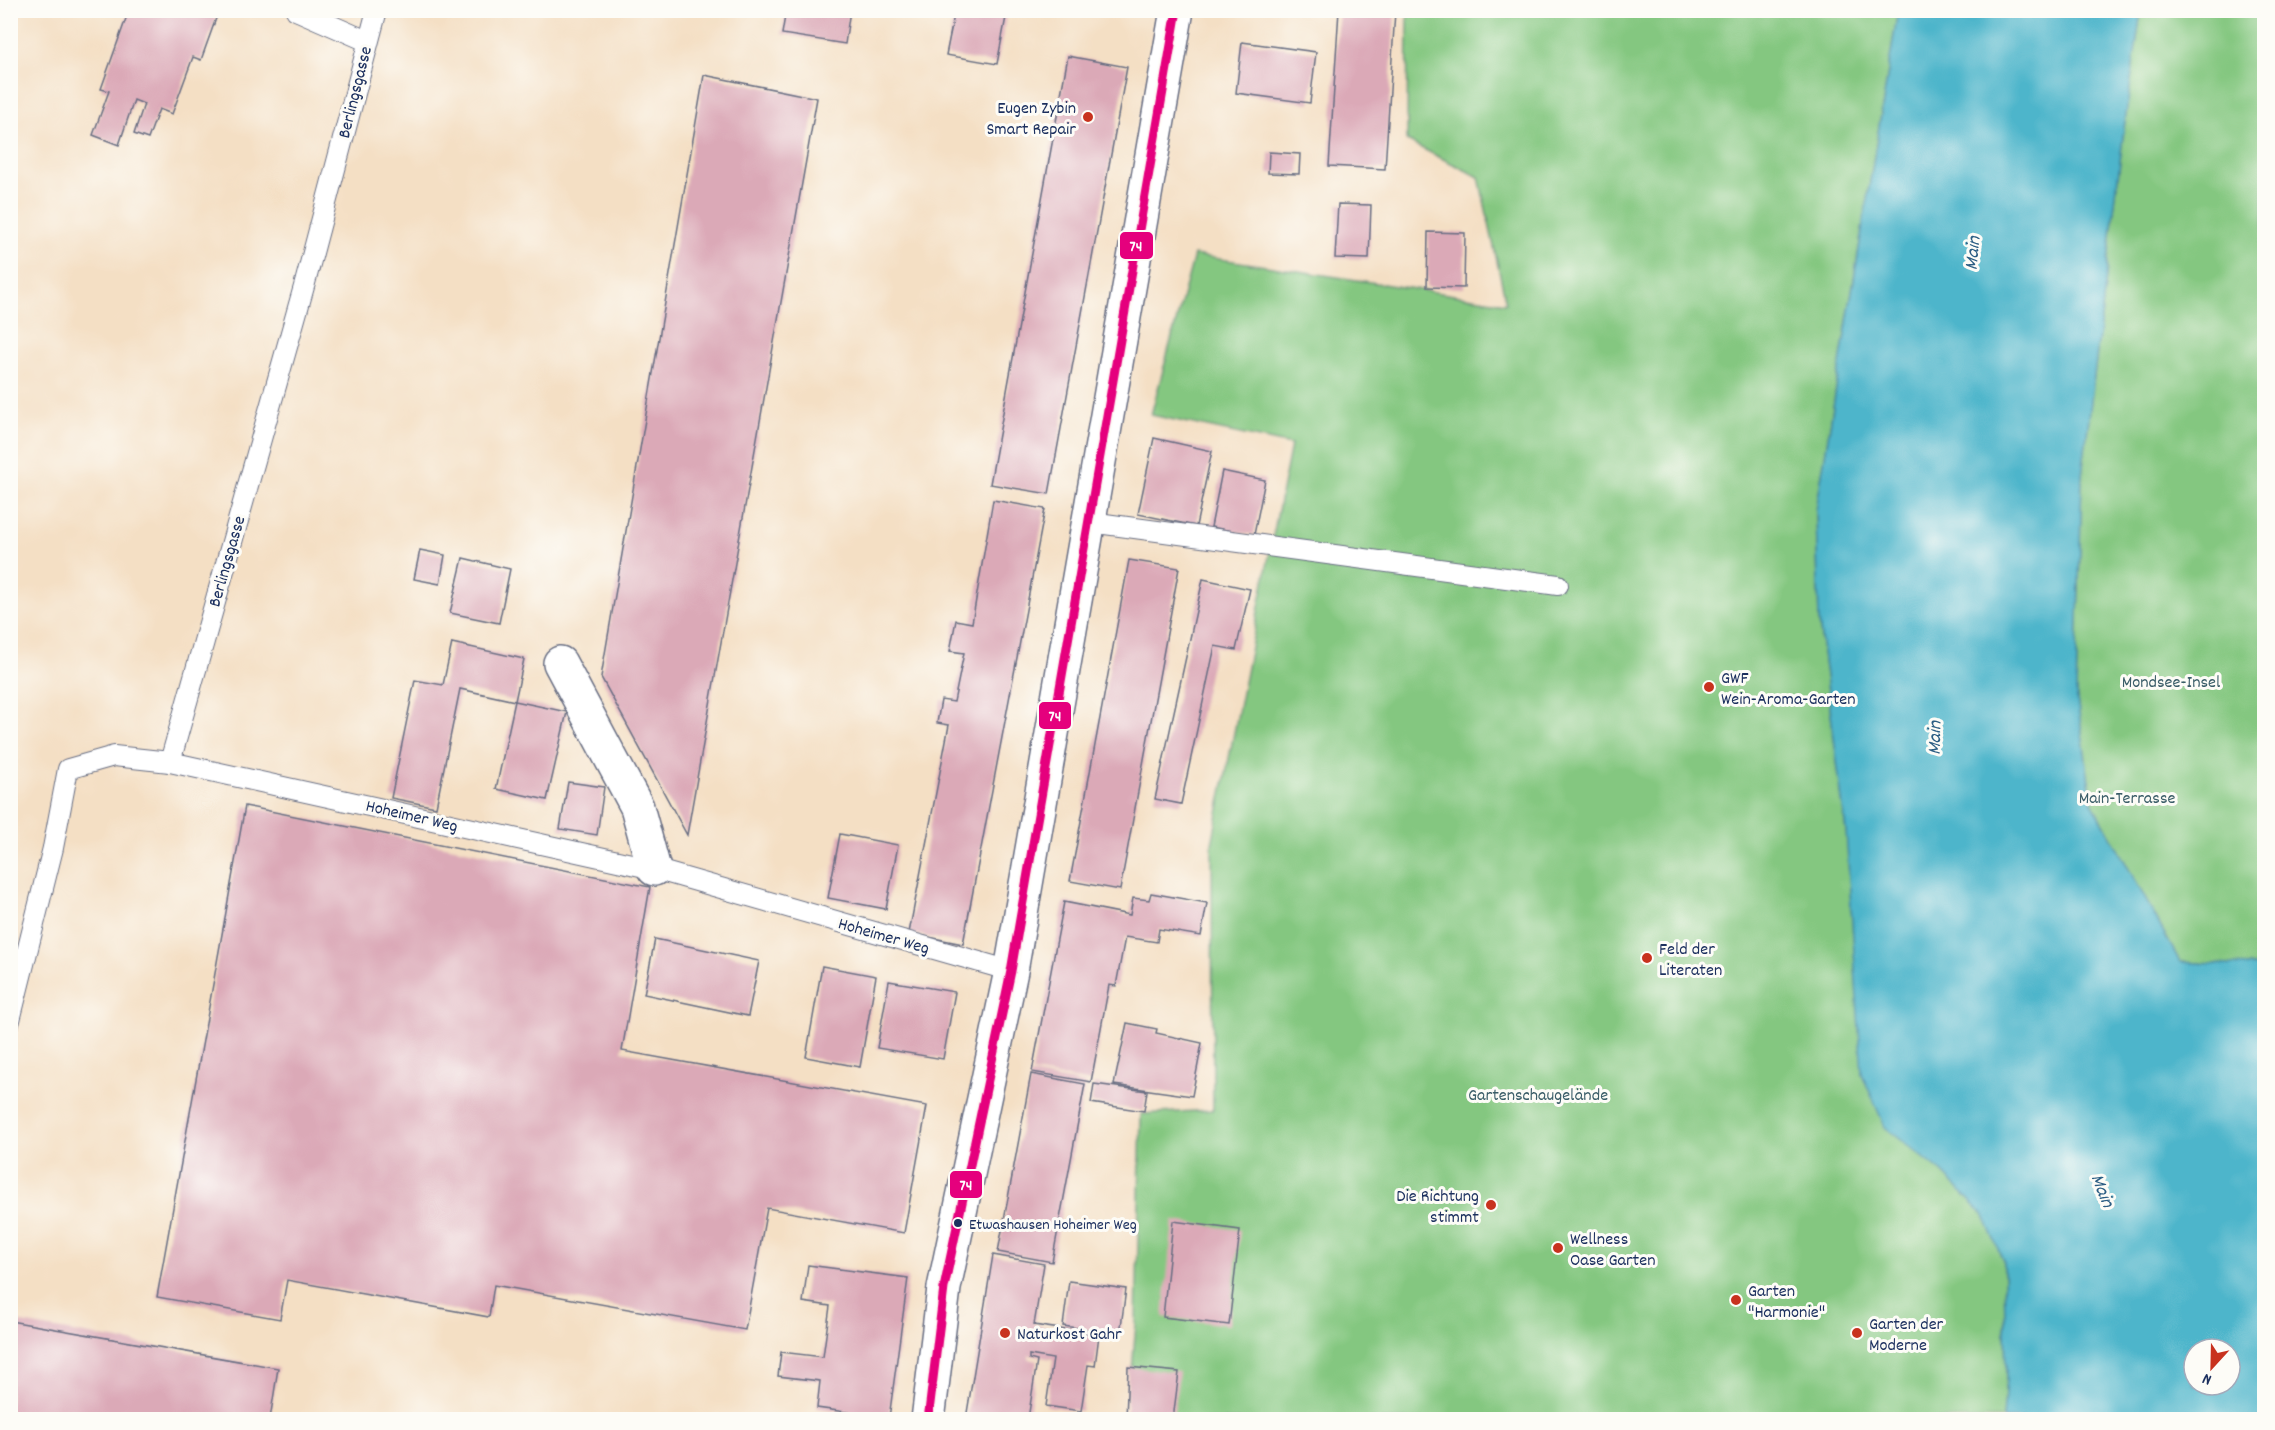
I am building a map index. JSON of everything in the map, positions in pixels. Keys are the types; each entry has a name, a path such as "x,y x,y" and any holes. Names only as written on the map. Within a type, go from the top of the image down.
{"street":[{"path":"928,1419 944,1288 1011,971 1177,10"},
{"path":"560,663 637,807 654,869"}],"lane":[{"path":"296,10 367,41"},
{"name":"Berlingsgasse","path":"170,762 305,283 377,10"},
{"path":"1090,522 1558,585"},
{"path":"10,1020 52,848 68,769 114,756 170,762"},
{"name":"Hoheimer Weg","path":"170,762 654,869 1011,971"}],"green space":[{"name":"Gartenschaugelände","path":"1408,11 1898,11 1816,511 1819,621 1846,831 1943,1173 1984,1214 2004,1263 2006,1378 2003,1419 1128,1420 1136,1323 1141,1114 1213,1110 1212,844 1291,445 1151,415 1194,255 1506,303 1479,177 1407,141"},
{"name":"Mondsee-Insel","path":"2141,11 2264,11 2264,967 2180,962 2092,802 2076,692 2082,475 2124,128"}],"water":[{"name":"Main","path":"1898,11 2141,11 2124,128 2082,475 2076,692 2092,802 2180,962 2264,967 2264,1419 2003,1419 2006,1378 2004,1263 1983,1214 1943,1173 1885,1127 1862,1074 1846,831 1819,621 1816,511"}],"building":[{"path":"129,10 219,10 201,60 193,57 172,114 159,109 148,139 134,134 144,104 134,100 119,145 93,135 109,91 101,89"},
{"path":"786,10 850,10 845,44 782,34"},
{"path":"955,10 1007,12 997,64 946,55"},
{"path":"1339,10 1395,11 1385,169 1329,166"},
{"path":"1242,42 1316,52 1310,103 1236,93"},
{"path":"1068,56 1127,67 1049,494 990,484"},
{"path":"704,75 817,98 687,835 601,677"},
{"path":"1269,152 1300,154 1299,174 1268,173"},
{"path":"1338,204 1371,205 1369,259 1335,258"},
{"path":"1428,232 1465,233 1464,288 1427,287"},
{"path":"1154,438 1212,451 1196,526 1138,514"},
{"path":"1222,471 1265,480 1254,535 1211,527"},
{"path":"993,500 1045,509 963,944 909,933 949,725 937,723 941,700 954,702 964,653 950,651 956,620 972,623"},
{"path":"420,550 445,555 440,584 414,579"},
{"path":"463,558 510,569 499,623 450,613"},
{"path":"1129,560 1179,568 1120,890 1070,881"},
{"path":"1203,579 1250,589 1236,650 1215,646 1181,804 1155,799"},
{"path":"452,643 524,659 515,701 460,689 436,807 391,798 415,680 443,685"},
{"path":"515,701 567,712 547,800 496,789"},
{"path":"568,782 604,787 597,835 560,829"},
{"path":"245,806 650,887 622,1051 927,1106 904,1233 767,1208 745,1330 494,1285 489,1317 287,1280 280,1319 157,1297"},
{"path":"840,834 898,845 886,909 828,898"},
{"path":"1151,893 1207,903 1201,936 1159,929 1157,942 1125,937 1116,986 1109,985 1091,1082 1032,1072 1064,902 1130,915 1133,898 1149,900"},
{"path":"655,939 759,961 748,1016 644,994"},
{"path":"822,966 876,976 860,1067 806,1057"},
{"path":"889,981 955,992 943,1059 877,1048"},
{"path":"1127,1023 1157,1029 1156,1033 1202,1043 1192,1096 1114,1085"},
{"path":"1031,1074 1085,1084 1052,1262 998,1252"},
{"path":"1094,1084 1147,1091 1144,1111 1091,1103"},
{"path":"1173,1221 1240,1230 1229,1325 1163,1317"},
{"path":"993,1255 1044,1264 1034,1325 1099,1335 1095,1366 1088,1365 1081,1411 1046,1406 1053,1359 1029,1355 1029,1359 1037,1361 1028,1419 966,1419"},
{"path":"808,1265 908,1278 889,1418 817,1408 820,1381 778,1376 781,1352 823,1357 830,1306 803,1302"},
{"path":"1069,1281 1126,1289 1120,1334 1063,1326"},
{"path":"10,1321 278,1368 270,1419 10,1419"},
{"path":"1128,1367 1179,1372 1173,1419 1126,1419"}],"transit line":[{"name":"74","path":"928,1420 944,1288 1011,971 1177,10"}],"place":[{"name":"Eugen Zybin Smart Repair","path":"1088,117"},
{"name":"GWF Wein-Aroma-Garten","path":"1709,687"},
{"name":"Feld der Literaten","path":"1647,958"},
{"name":"Die Richtung stimmt","path":"1491,1205"},
{"name":"Etwashausen Hoheimer Weg","path":"958,1223"},
{"name":"Wellness Oase Garten","path":"1558,1248"},
{"name":"Garten \"Harmonie\"","path":"1736,1300"},
{"name":"Naturkost Gahr","path":"1005,1333"},
{"name":"Garten der Moderne","path":"1857,1333"}],"park label":[{"name":"Main-Terrasse","path":"2127,797"}]}
